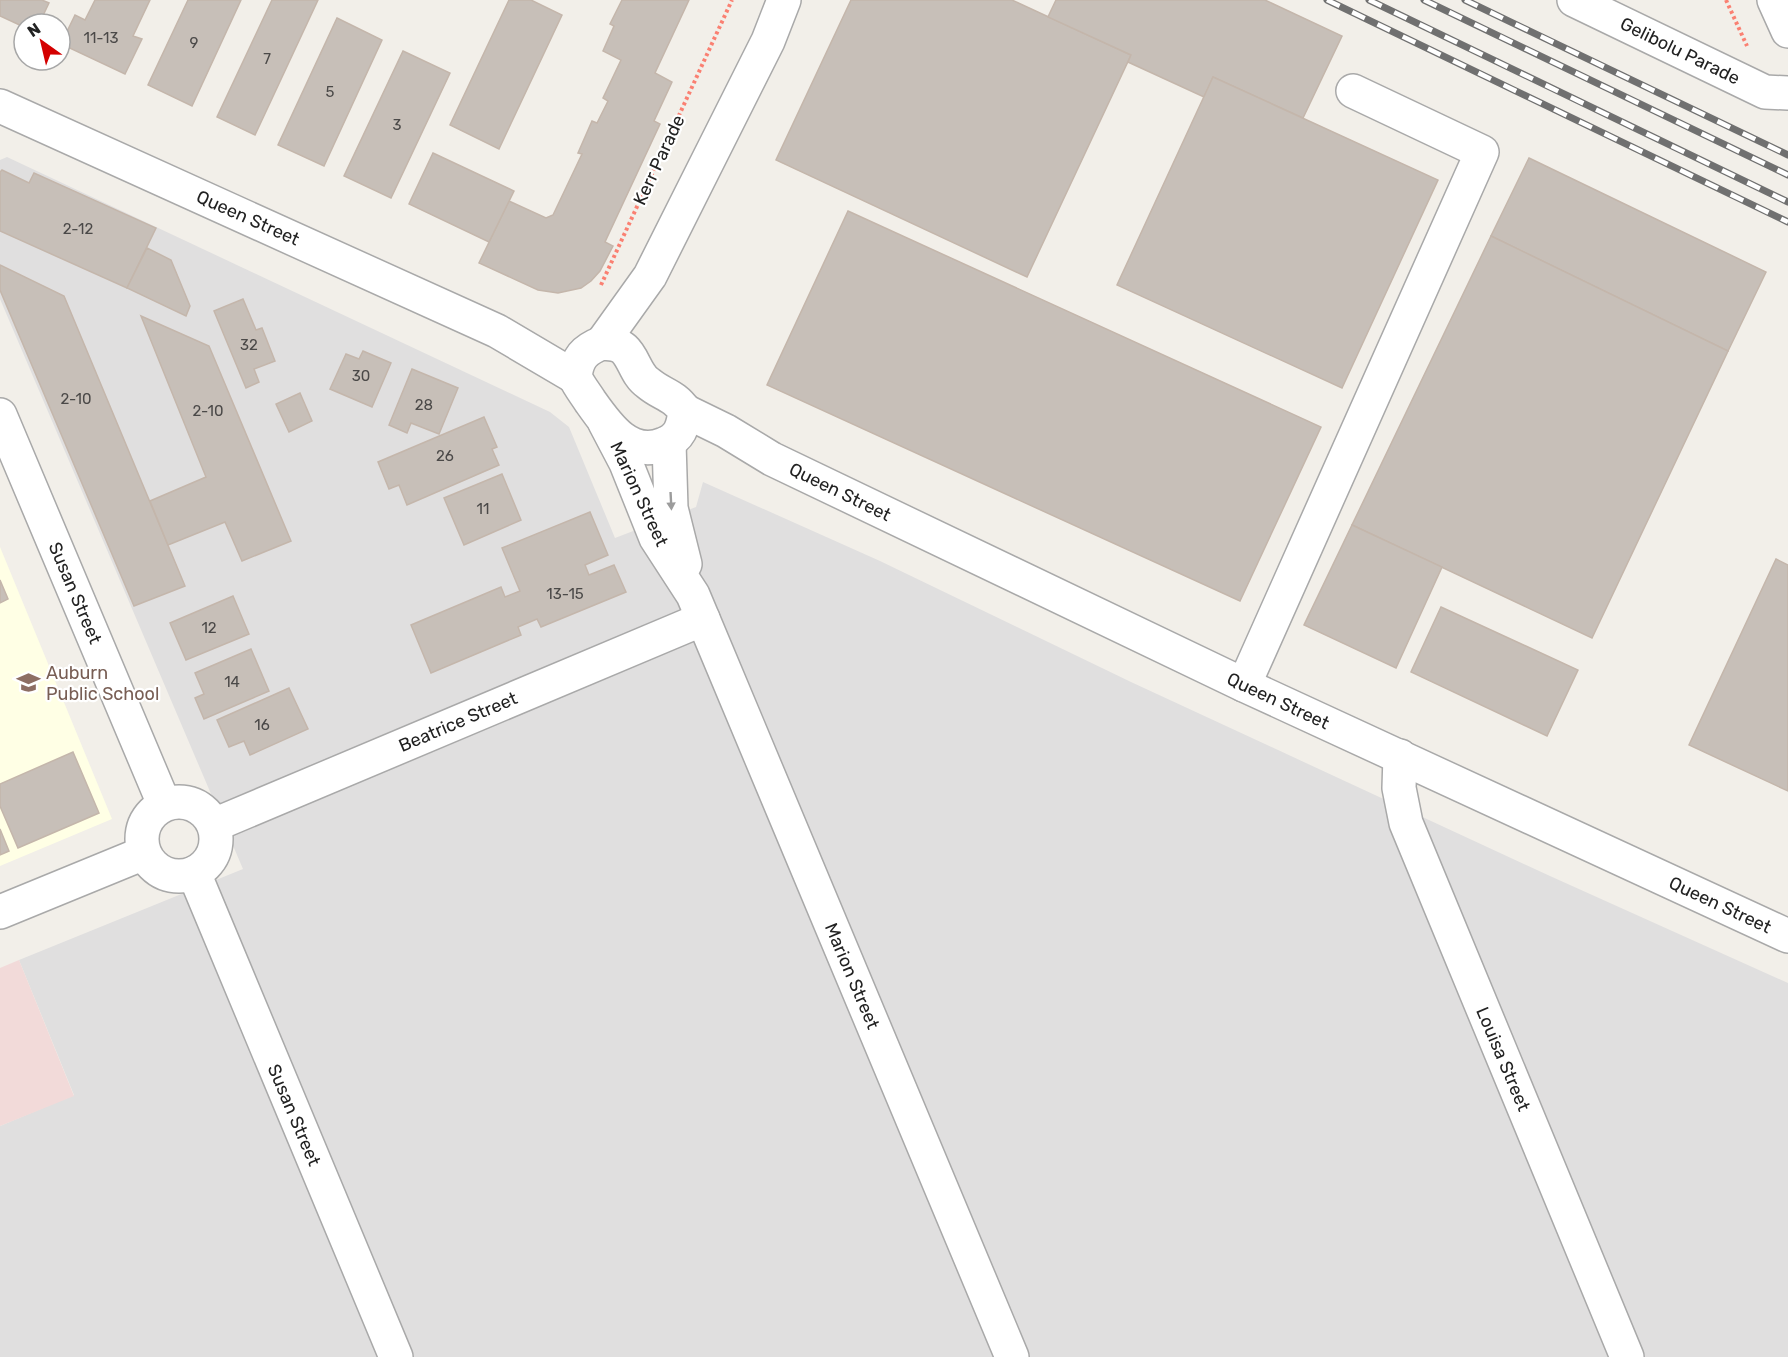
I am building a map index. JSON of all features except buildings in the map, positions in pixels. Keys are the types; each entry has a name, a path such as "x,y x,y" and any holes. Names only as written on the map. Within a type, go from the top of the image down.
{"street":[{"path":"676,431 656,448 634,446 605,423 586,358 650,276 768,41 784,0"},
{"name":"Gelibolu Parade","path":"1574,0 1765,92 1788,93"},
{"path":"1774,0 1788,31"},
{"path":"1244,685 1482,153 1353,91"},
{"name":"Queen Street","path":"0,106 497,331 586,358 616,344 626,350 647,383 672,396 676,431 726,431 772,459 1244,685 1788,936"},
{"path":"632,361 636,328 650,276"},
{"name":"Susan Street","path":"0,415 164,804"},
{"name":"Marion Street","path":"605,423 626,463 656,538 698,607"},
{"name":"Marion Street","path":"676,431 671,508 698,607 1012,1357"},
{"name":"Beatrice Street","path":"214,825 698,607"},
{"name":"Louisa Street","path":"1400,756 1399,788 1406,824 1627,1357"},
{"path":"182,801 199,807 214,825 215,848 211,858 194,873 182,876 160,871 151,864 144,853 141,843 146,820 154,810 164,804 182,801"},
{"path":"0,912 144,853"},
{"name":"Susan Street","path":"194,873 396,1357"}],"path":[{"name":"Kerr Parade","path":"600,288 732,0"},
{"path":"1726,0 1748,47"}],"shaded area":[{"path":"7,157 550,412 569,427 615,538 696,507 703,482 880,561 1131,682 1550,876 1788,983 1788,1357 0,1357 0,1126 74,1095 19,960 243,869 0,299 0,160"},
{"name":"Auburn Public School","path":"0,547 112,819 0,866"},
{"path":"19,960 74,1096 0,1126 0,968"}],"railway":[{"path":"1327,0 1788,222"},
{"path":"1369,0 1788,202"},
{"path":"1424,0 1788,175"},
{"path":"1465,0 1788,155"}],"place":[{"name":"Auburn Public School","path":"28,683"}]}
